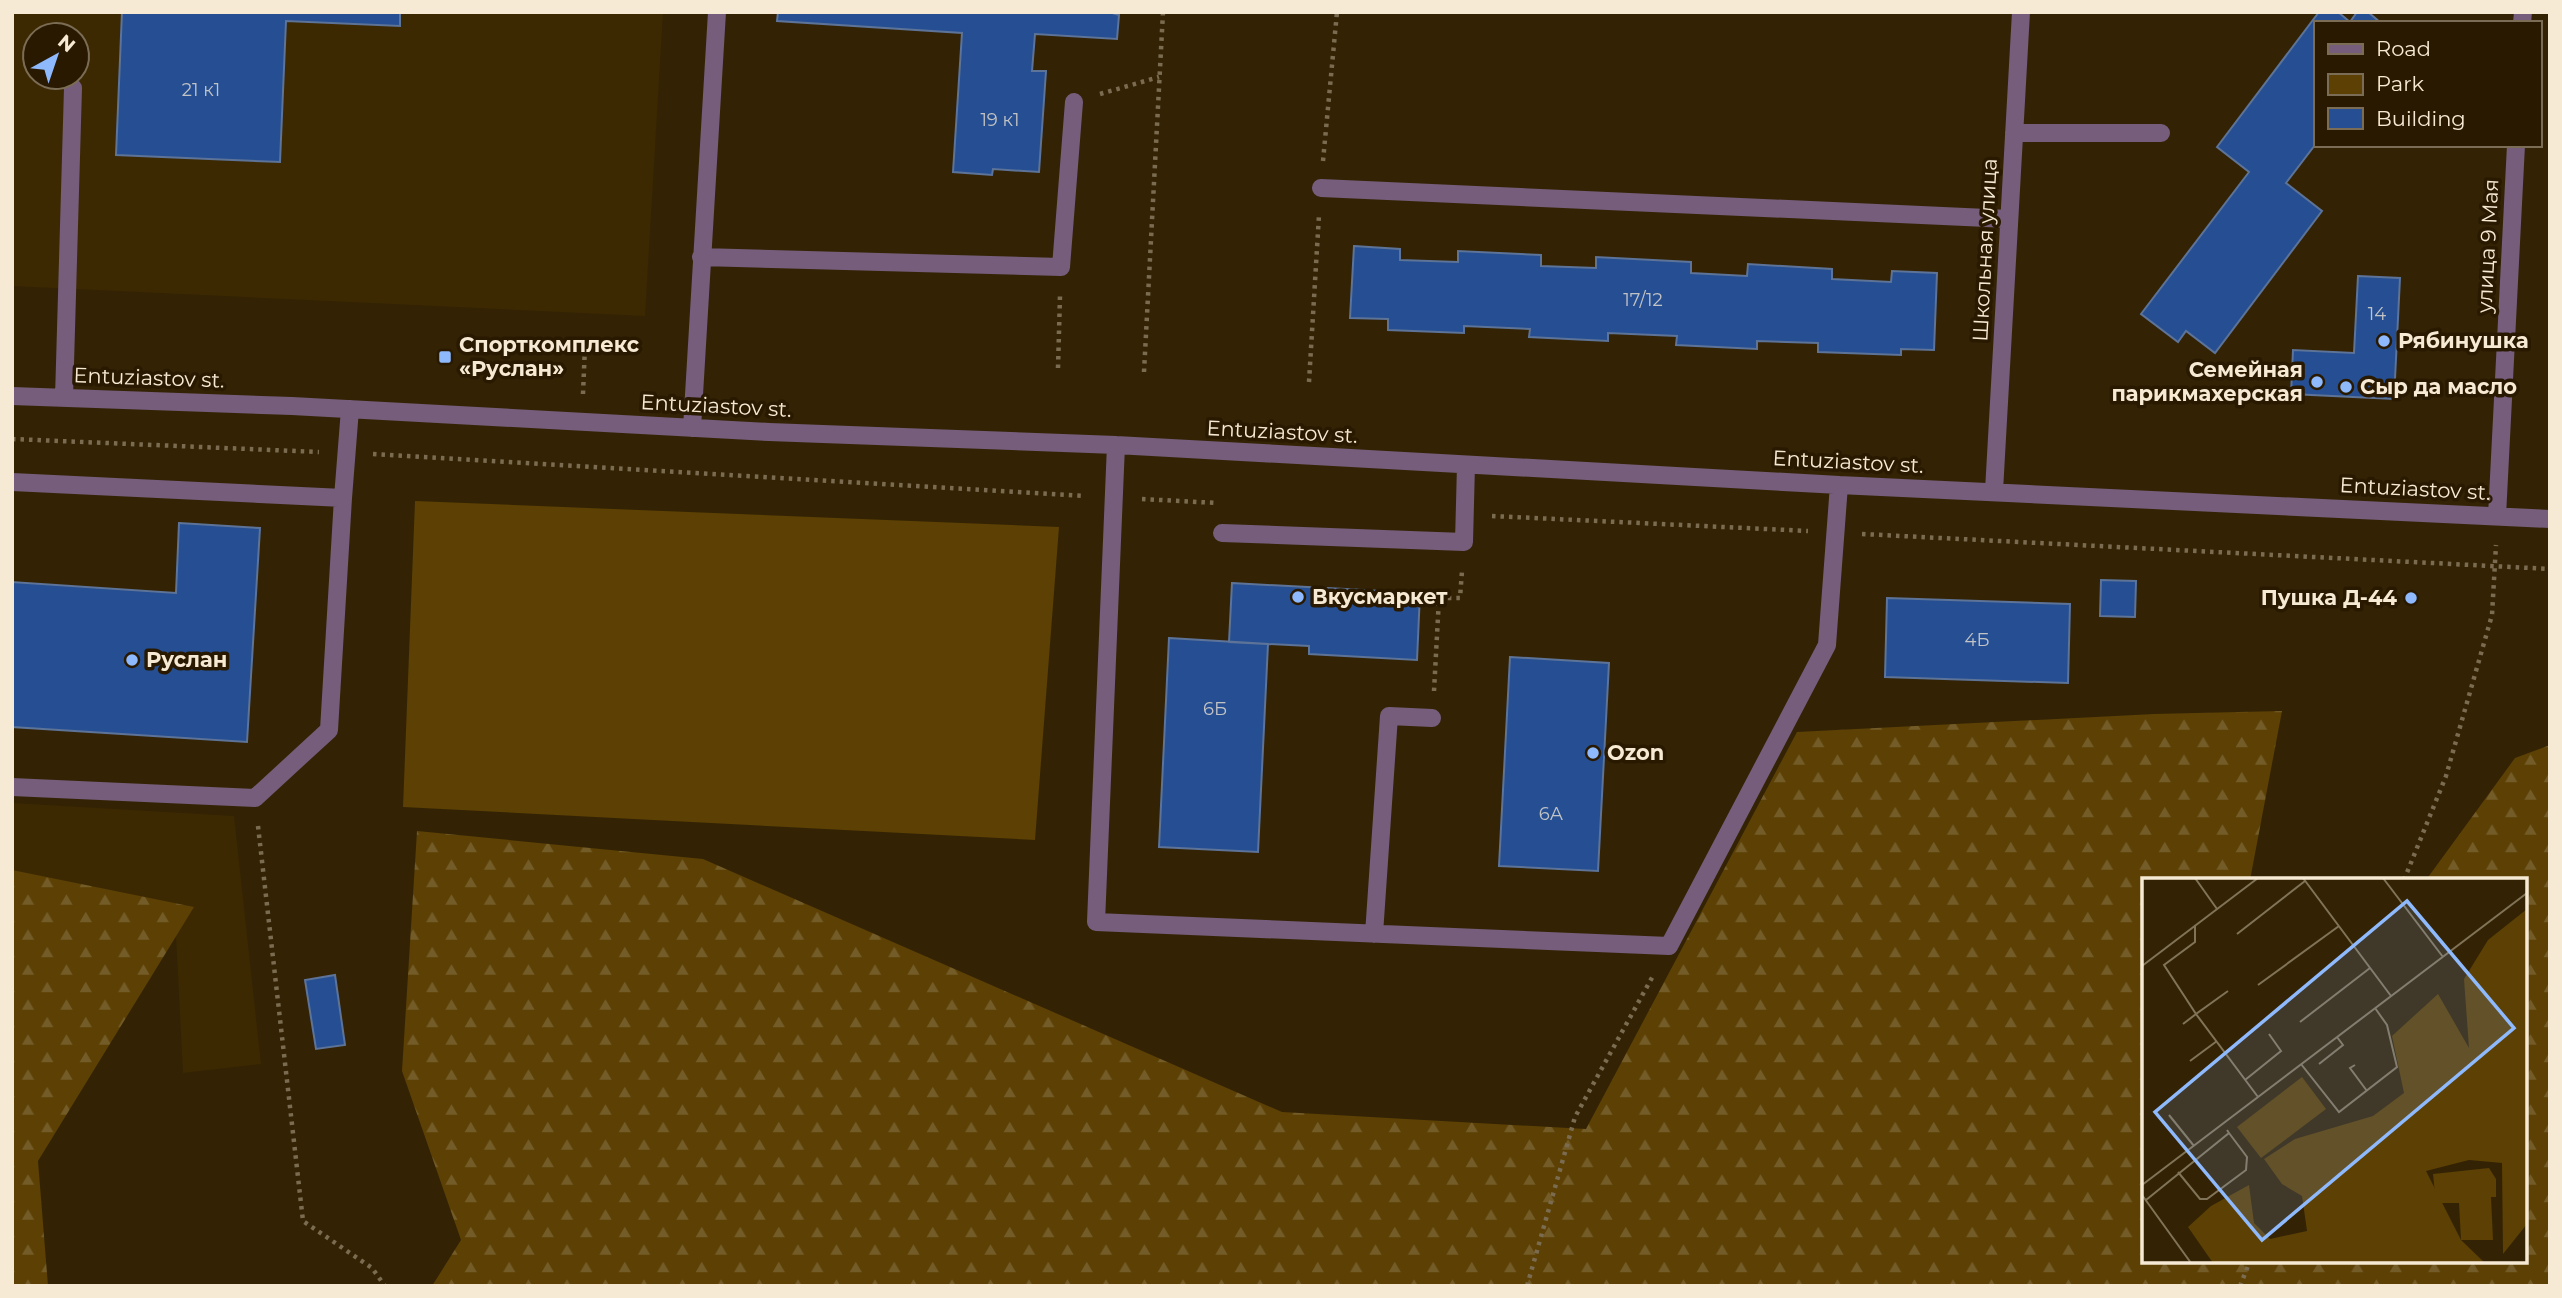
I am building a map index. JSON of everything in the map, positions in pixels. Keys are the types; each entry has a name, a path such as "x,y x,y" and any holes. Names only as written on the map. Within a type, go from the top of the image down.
{"street":[{"path":"692,428 717,12"},
{"name":"Школьная улица","path":"1994,491 2021,12"},
{"path":"64,398 74,91"},
{"path":"701,257 1060,267 1073,102"},
{"path":"2014,133 2161,133"},
{"name":"улица 9 Мая","path":"2497,516 2516,147"},
{"path":"1321,188 2009,219"},
{"name":"Entuziastov st.","path":"12,396 1116,445 1839,485 2550,519"},
{"path":"12,788 255,799 329,730 350,409"},
{"path":"1116,445 1096,922 1669,946 1827,645 1839,485"},
{"path":"1222,533 1464,542 1466,465"},
{"path":"12,482 344,498"},
{"path":"1374,934 1388,716 1432,718"}],"path":[{"path":"1144,372 1163,12"},
{"path":"1073,102 1159,77"},
{"path":"1058,368 1060,267"},
{"path":"12,439 346,453 1113,498"},
{"path":"2405,878 2446,776 2492,615 2497,516"},
{"path":"1432,718 1439,598 1460,598 1464,542"},
{"path":"255,799 303,1221 372,1268 385,1286"},
{"path":"1527,1286 1575,1117 1669,946"},
{"path":"2240,1286 2249,1263"}],"shaded area":[{"path":"12,12 663,12 645,316 12,286"},
{"path":"12,803 234,816 261,1064 183,1073 175,916 12,904"}],"green space":[{"path":"415,501 1059,527 1035,840 403,807"},
{"path":"2282,711 2250,878 2142,878 2142,1263 2527,1263 2527,878 2427,878 2515,758 2550,745 2550,1286 432,1286 461,1240 402,1071 417,831 703,859 1282,1112 1586,1129 1797,732 2154,714"},
{"path":"12,870 194,907 38,1161 48,1286 12,1286"}],"building":[{"path":"122,12 400,12 400,26 286,21 280,162 116,155"},
{"path":"778,12 1109,12 1119,15 1117,39 1035,34 1032,71 1046,71 1039,172 993,169 992,175 953,172 962,33 777,21"},
{"path":"2319,12 2338,12 2349,21 2314,21 2314,146 2286,183 2322,211 2215,353 2186,331 2178,342 2141,314 2249,172 2217,147"},
{"path":"2357,12 2368,12 2379,21 2351,21"},
{"path":"1354,246 1400,249 1400,260 1458,262 1458,251 1541,255 1541,266 1596,268 1596,257 1691,262 1691,273 1747,276 1748,264 1832,269 1832,279 1891,282 1892,271 1937,273 1934,350 1901,349 1901,355 1818,352 1818,343 1757,341 1757,349 1676,345 1677,336 1608,333 1608,341 1529,337 1530,329 1464,326 1464,333 1388,330 1388,319 1350,318"},
{"path":"2358,276 2400,278 2394,399 2291,394 2293,350 2354,353"},
{"name":"Руслан","path":"179,523 260,528 247,742 12,727 12,582 176,593"},
{"path":"2101,580 2136,581 2135,617 2100,616"},
{"path":"1232,583 1420,593 1417,660 1309,654 1309,646 1229,642"},
{"path":"1887,598 2070,604 2068,683 1885,677"},
{"path":"1169,638 1268,644 1258,852 1159,847"},
{"path":"1510,657 1609,663 1598,871 1499,866"},
{"path":"335,975 345,1045 316,1049 305,980"}],"place":[{"name":"Рябинушка","path":"2384,341"},
{"name":"Спорткомплекс «Руслан»","path":"445,357"},
{"name":"Семейная парикмахерская","path":"2317,382"},
{"name":"Сыр да масло","path":"2346,387"},
{"name":"Вкусмаркет","path":"1298,597"},
{"name":"Пушка Д-44","path":"2411,598"},
{"name":"Руслан","path":"132,660"},
{"name":"Ozon","path":"1593,753"}]}
